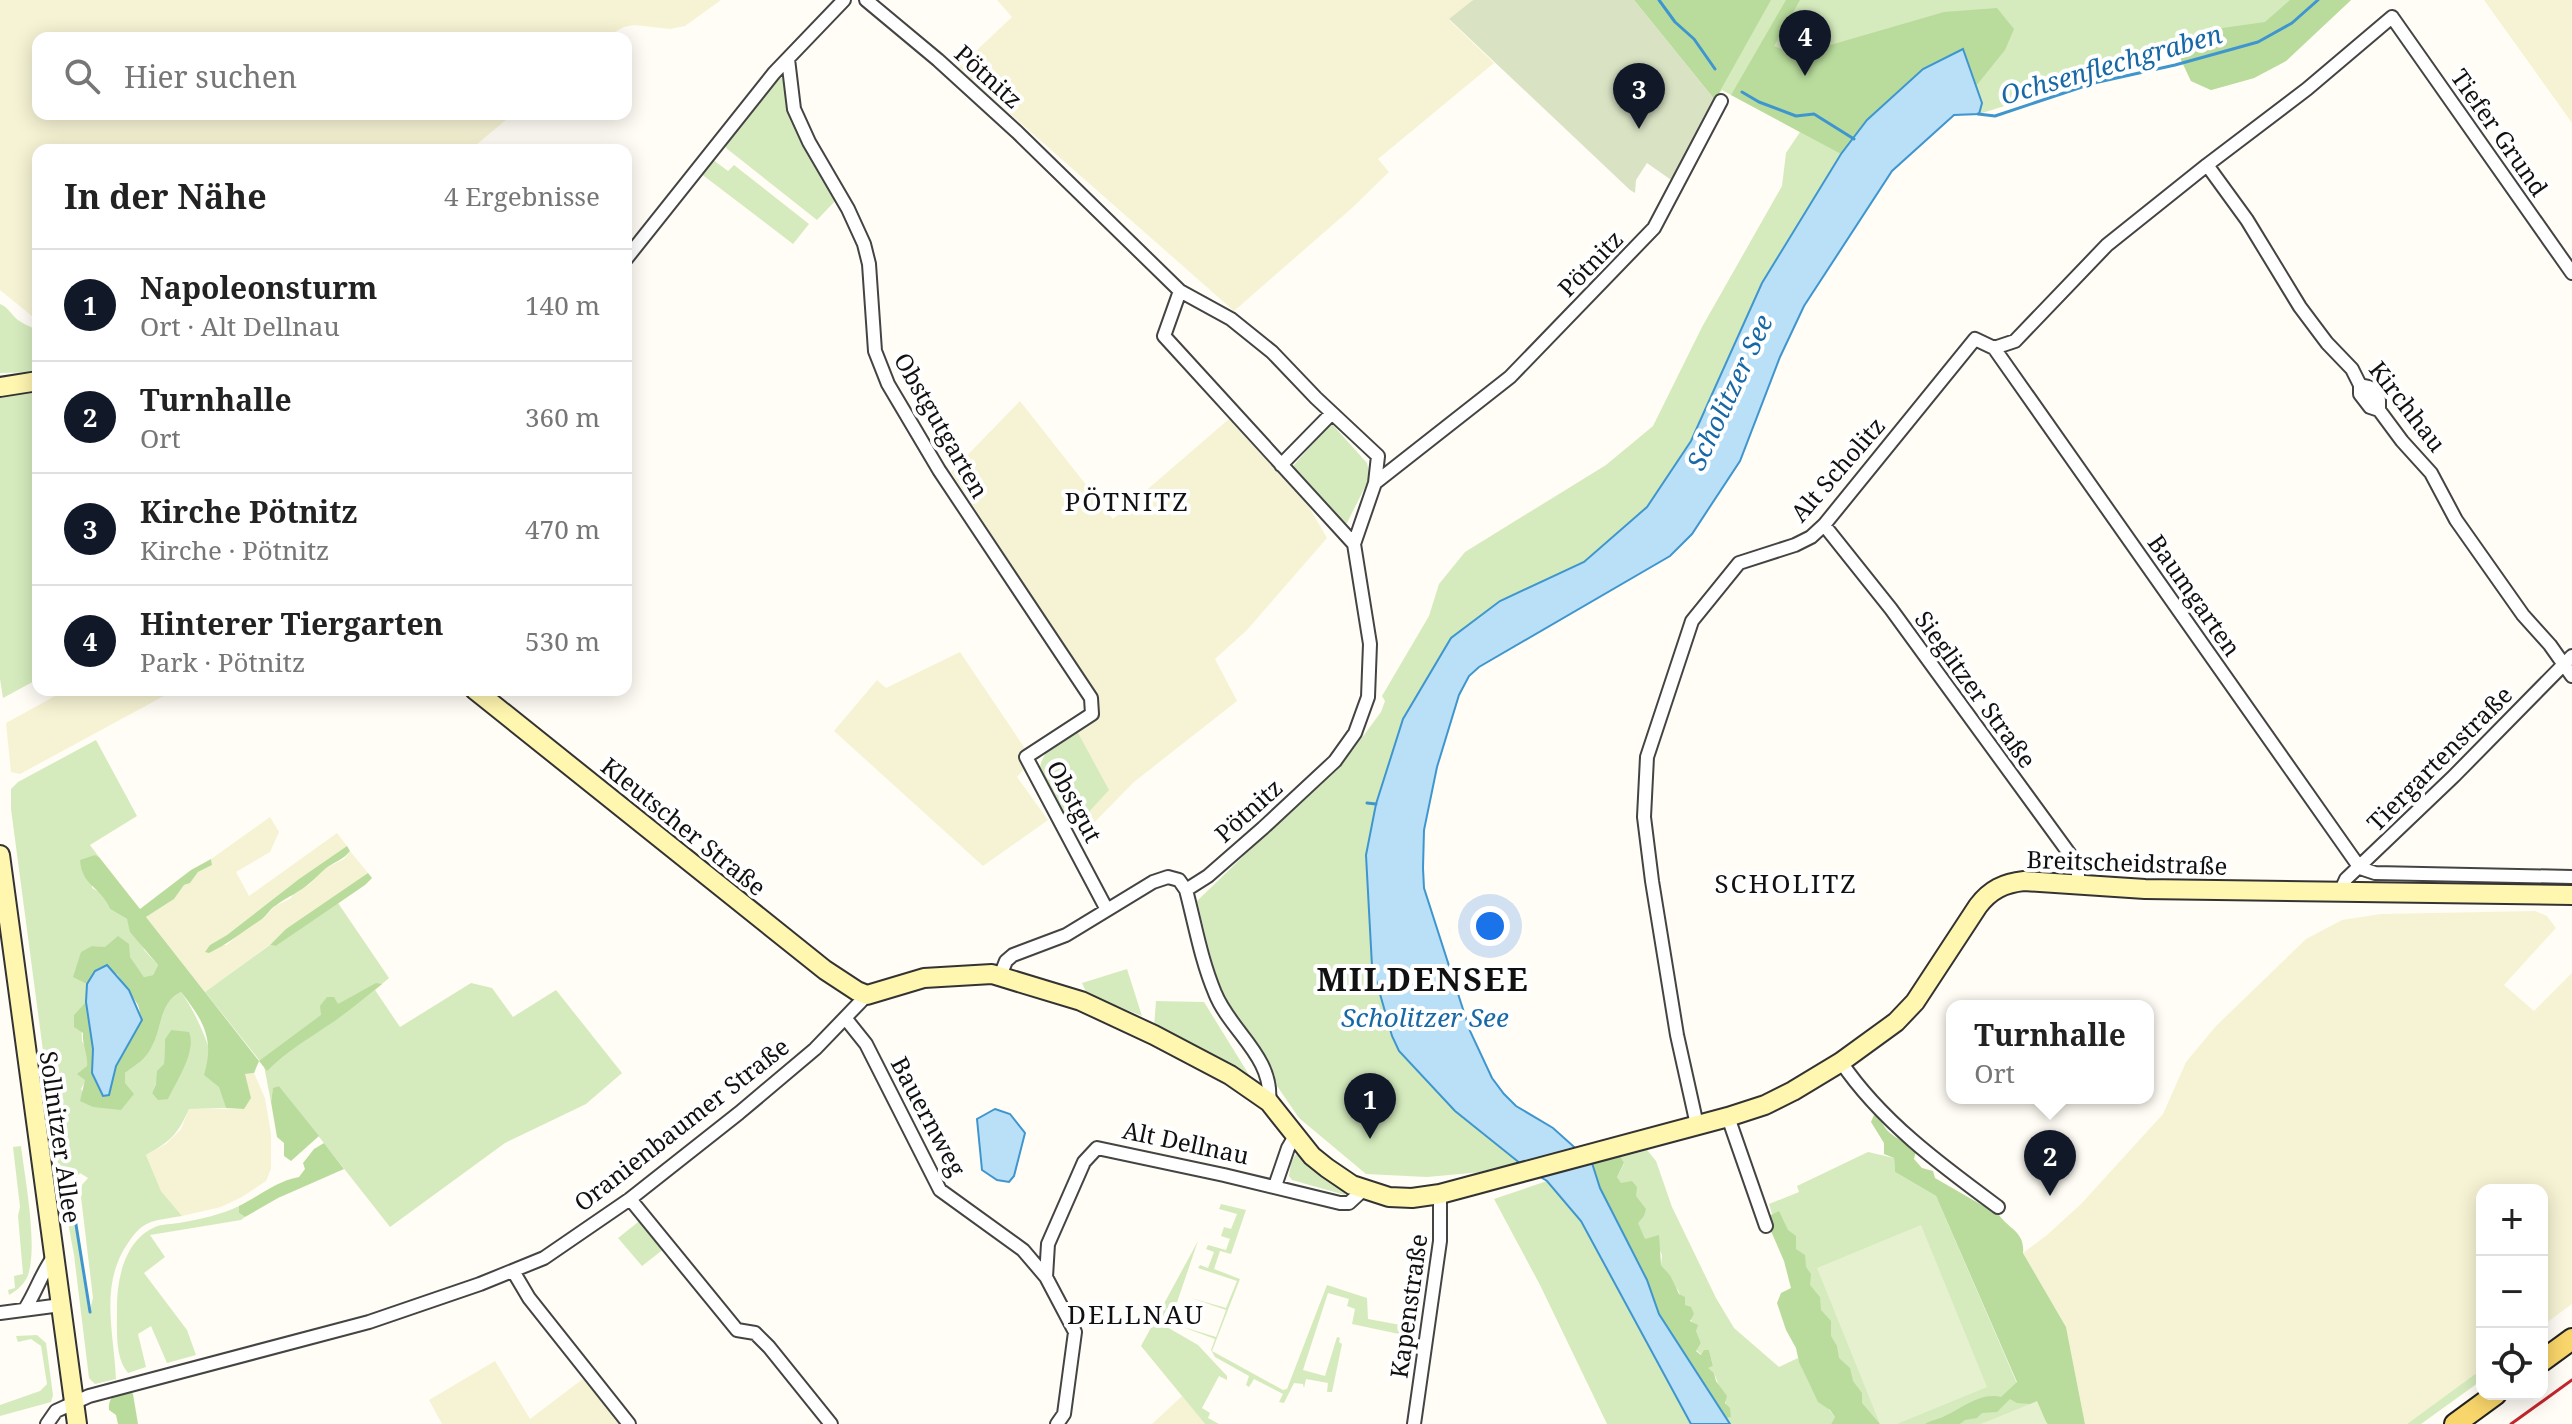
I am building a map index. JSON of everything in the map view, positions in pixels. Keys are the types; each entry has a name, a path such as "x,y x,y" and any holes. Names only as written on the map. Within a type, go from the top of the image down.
{"main road":[{"path":"2548,1357 2572,1339"},
{"path":"2455,1424 2488,1400"}],"street":[{"path":"632,252 788,59 844,0"},
{"name":"Pötnitz","path":"866,0 1005,121 1180,291 1231,319 1272,352 1378,456 1375,483 1354,544 1370,644 1368,697 1355,733 1335,761 1263,828 1208,876 1186,890"},
{"name":"Alt Scholitz","path":"1697,1125 1677,1035 1644,817 1647,757 1692,621 1739,563 1795,545 1811,537 1824,525 1975,339 1994,348 2015,341 2107,245 2307,89 2392,17"},
{"name":"Tiefer Grund","path":"2392,17 2572,273"},
{"name":"Obstgutgarten","path":"788,59 794,109 864,244 869,264 875,351 888,384 939,470 1091,698"},
{"name":"Pötnitz","path":"1375,483 1510,377 1654,228 1721,101"},
{"name":"Kirchhau","path":"2207,165 2247,220 2274,268 2307,316 2348,364 2360,385 2360,394 2370,407 2379,410 2431,473 2456,520 2523,615 2568,660 2572,676"},
{"path":"1180,291 1164,336 1354,544"},
{"name":"Baumgarten","path":"1994,348 2360,868"},
{"path":"0,387 32,382"},
{"path":"1281,465 1332,413"},
{"name":"Sieglitzer Straße","path":"1824,525 1891,609 2074,860 2078,885"},
{"name":"Tiergartenstraße","path":"2340,892 2346,879 2568,660"},
{"name":"Kleutscher Straße","path":"482,696 825,970 867,995"},
{"name":"Obstgut","path":"1091,698 1092,714 1026,757 1106,908"},
{"name":"Sollnitzer Allee","path":"0,855 77,1424"},
{"path":"2360,868 2375,873 2572,877"},
{"path":"1000,976 1006,961 1013,955 1066,935 1153,882 1168,877 1179,880 1186,890 1216,996 1250,1043 1265,1072 1271,1088 1269,1102"},
{"name":"Breitscheidstraße","path":"1503,1177 1765,1105 1841,1062 1906,1012 1978,906 1991,892 2006,884 2024,881 2340,892 2572,895"},
{"path":"867,995 924,978 1000,976 1081,1001 1230,1075 1269,1102 1295,1136"},
{"name":"Oranienbaumer Straße","path":"47,1424 56,1411 108,1391 369,1322 544,1258 630,1199 787,1074 867,995"},
{"name":"Bauernweg","path":"846,1019 866,1044 940,1190 1023,1250 1046,1277"},
{"path":"1841,1062 1871,1101 1939,1163 1998,1207"},
{"path":"1728,1117 1766,1226"},
{"name":"Alt Dellnau","path":"1275,1186 1295,1136 1327,1168 1363,1190 1389,1197 1440,1194 1503,1177"},
{"name":"Alt Dellnau","path":"1046,1277 1048,1244 1084,1162 1097,1148 1340,1203 1349,1203 1363,1190"},
{"name":"Kapenstraße","path":"1414,1424 1440,1241 1440,1194"},
{"path":"630,1199 737,1330 755,1333 769,1347 831,1424"},
{"path":"1023,1250 1048,1244"},
{"path":"25,1309 40,1285 44,1269 54,1256"},
{"path":"513,1271 529,1298 629,1424"},
{"path":"1046,1277 1075,1332 1064,1414 1057,1424"},
{"path":"0,1313 61,1305"}],"shaded area":[{"path":"0,0 721,0 685,26 670,29 634,25 615,32 32,32 32,120 506,120 477,144 32,144 32,316 0,290"},
{"path":"997,0 1473,0 1449,20 1494,63 1378,159 1389,172 1234,311 958,68 1012,17"},
{"path":"2484,0 2572,0 2572,123"},
{"path":"1020,401 1113,519 1229,419 1309,507 1327,538 1247,630 1215,659 1237,701 1134,782 1081,836 1076,826 1068,824 1040,767 1047,751 1095,718 1093,690 951,472"},
{"path":"960,652 1026,750 1026,767 1017,777 1048,820 983,866 834,731 877,680 886,688"},
{"path":"55,696 164,696 20,774 11,772 6,723"},
{"path":"270,817 279,832 270,852 236,872 249,896 337,833 347,846 210,945 227,945 275,906 309,885 324,869 344,859 350,851 368,873 205,992 146,917 174,899 198,872 212,865 211,859"},
{"path":"2535,911 2547,916 2556,928 2504,985 2534,1011 2572,973 2572,1304 2548,1322 2548,1184 2476,1184 2476,1373 2407,1424 2085,1424 2066,1327 2023,1253 2081,1204 2163,1114 2186,1062 2216,1026 2306,939 2342,920 2381,914"},
{"path":"254,1073 265,1098 271,1134 271,1169 266,1181 221,1207 182,1216 161,1191 146,1155 166,1144 181,1129 189,1109 244,1109 245,1074"},
{"path":"495,1361 530,1419 584,1378 620,1424 442,1424 429,1400"},
{"path":"1182,1396 1205,1424 1152,1424"}],"green space":[{"path":"1473,0 1634,0 1715,100 1674,182 1647,163 1636,180 1635,193 1630,190 1449,19"},
{"path":"1634,0 2351,0 2286,61 2254,78 2211,90 2191,81 2176,49 1979,114 1982,103 1867,120 1841,154 1762,283 1692,441 1647,507 1584,562 1500,601 1403,719 1376,804 1366,855 1455,1111 1526,1168 1427,1177 1366,1174 1299,1118 1273,1080 1260,1048 1219,990 1197,901 1352,751 1381,712 1385,701 1382,696 1429,616 1439,584 1465,552 1606,465 1653,426 1702,327 1782,186 1786,153 1800,132 1722,90 1715,100"},
{"path":"1634,0 1771,0 1715,100"},
{"path":"1786,0 1800,0 1774,46 1796,55 1944,12 1997,8 2014,29 2005,50 1976,86 1963,49 1923,70 1867,120 1841,154 1731,95"},
{"path":"2290,0 2351,0 2286,61 2254,78 2211,90 2191,81 2176,49 2215,29 2265,22"},
{"path":"777,75 782,78 794,118 837,199 817,220 726,148 726,138"},
{"path":"712,159 728,171 734,165 809,224 793,244 700,173"},
{"path":"0,304 32,328 32,372 0,373"},
{"path":"32,392 32,682 3,698 0,679 0,398"},
{"path":"1331,423 1367,463 1370,477 1347,523 1342,524 1293,469"},
{"path":"1077,731 1109,790 1076,826 1068,824 1040,767 1049,750"},
{"path":"96,740 137,816 90,845 99,857 94,855 92,888 103,894 110,909 127,919 145,951 158,965 153,975 144,977 122,954 92,946 74,976 87,984 86,1002 81,1009 82,1041 88,1052 86,1080 81,1089 93,1107 107,1107 125,1083 125,1073 144,1056 167,1003 181,992 204,1034 226,1108 189,1109 172,1136 146,1155 161,1191 182,1216 144,1226 133,1236 119,1259 110,1309 116,1379 95,1384 89,1378 11,809 11,789 18,782","holes":["171,1030 188,1054 167,1099 152,1093 164,1064 165,1039","80,1173 88,1178 82,1185 81,1197 93,1298 89,1314 71,1197"]},
{"path":"347,846 350,851 344,857 273,907 262,919 223,946 205,952 210,945"},
{"path":"95,855 140,909 191,870 211,859 212,865 198,872 174,899 146,917 259,1061 254,1073 245,1074 251,1098 244,1109 226,1108 219,1087 204,1075 208,1051 205,1030 181,992 165,1009 147,1054 125,1073 125,1083 134,1094 121,1110 93,1107 80,1101 85,1080 77,1074 87,1066 87,1061 83,1033 74,1027 74,1015 86,1002 93,1049 92,1073 109,1095 116,1066 142,1020 138,1005 117,974 95,971 87,984 73,977 81,952 92,946 105,947 118,936 129,944 130,957 144,977 153,975 158,965 130,932 127,919 110,909 84,876 80,860"},
{"path":"368,873 372,878 365,885 276,946 270,945 286,929"},
{"path":"338,903 389,978 375,990 400,1027 471,983 492,988 513,1017 556,990 622,1073 586,1104 505,1143 390,1227 279,1086 273,1089 271,1102 264,1066 205,992 270,945 276,946"},
{"path":"1127,969 1142,1016 1087,994 1082,983"},
{"path":"376,983 382,984 267,1071 259,1061 321,1015 320,1006 327,997 334,997 338,1004"},
{"path":"1156,1001 1204,1002 1251,1078 1154,1027"},
{"path":"171,1030 189,1032 190,1048 168,1099 158,1100 152,1093 157,1071 164,1064 165,1039"},
{"path":"279,1086 319,1136 291,1161 284,1156 284,1143 277,1137 271,1102 273,1088"},
{"path":"1874,1115 1880,1117 1890,1133 1916,1151 1914,1159 1922,1168 1933,1171 1935,1178 1999,1215 2022,1240 2023,1253 2066,1327 2085,1424 2048,1424 2030,1404 2010,1399 1997,1412 1982,1413 1960,1424 1925,1424 1978,1399 2001,1397 2017,1382 1936,1196 1895,1172 1894,1158 1884,1154 1884,1143 1871,1122"},
{"path":"324,1143 344,1169 278,1198 245,1217 239,1213 239,1206 275,1185 299,1177 305,1169 303,1163 314,1149"},
{"path":"21,1146 30,1209 31,1259 26,1280 9,1295 8,1290 15,1288 14,1276 23,1274 13,1147"},
{"path":"1647,1150 1656,1161 1672,1207 1734,1328 1779,1367 1798,1358 1811,1387 1835,1417 1831,1424 1730,1424 1726,1418 1731,1416 1714,1373 1707,1368 1713,1366 1709,1350 1702,1355 1696,1350 1701,1343 1678,1290 1661,1265 1662,1255 1653,1237 1644,1240 1641,1235 1617,1177 1624,1164 1620,1156"},
{"path":"1868,1152 1894,1158 1895,1172 1936,1196 2019,1388 2056,1424 1861,1424 1769,1204 1799,1192 1797,1186"},
{"path":"1301,1153 1347,1191 1345,1195 1292,1180 1289,1176 1291,1163 1295,1155"},
{"path":"1620,1156 1624,1163 1617,1177 1621,1183 1632,1181 1637,1187 1636,1196 1646,1209 1638,1223 1645,1239 1659,1235 1661,1265 1679,1294 1685,1297 1685,1305 1691,1307 1694,1314 1690,1321 1698,1325 1696,1331 1701,1343 1696,1351 1701,1355 1704,1350 1709,1350 1713,1366 1708,1368 1727,1396 1725,1403 1730,1408 1731,1417 1726,1418 1659,1314 1647,1280 1600,1188 1592,1163"},
{"path":"1547,1181 1581,1221 1691,1424 1607,1424 1540,1285 1494,1199"},
{"path":"1221,1204 1246,1210 1231,1254 1220,1251 1214,1269 1240,1279 1212,1351 1283,1390 1287,1389 1327,1285 1367,1298 1368,1319 1406,1326 1400,1369 1394,1369 1399,1334 1352,1324 1355,1309 1347,1306 1349,1299 1328,1293 1303,1370 1325,1376 1337,1337 1340,1338 1342,1344 1332,1392 1327,1392 1328,1383 1306,1379 1304,1388 1303,1384 1294,1383 1284,1403 1279,1402 1283,1394 1254,1379 1249,1387 1246,1385 1249,1376 1215,1357 1211,1350 1215,1339 1180,1326 1216,1337 1226,1310 1191,1298 1226,1308 1237,1281 1198,1268 1200,1265 1208,1268 1214,1252 1206,1249 1208,1245 1226,1250 1230,1239 1221,1236 1224,1227 1231,1229 1237,1214 1219,1209"},
{"path":"239,1206 239,1213 245,1217 241,1220 150,1235 165,1257 144,1273 187,1330 196,1355 167,1363 151,1326 138,1334 146,1367 128,1373 119,1352 117,1301 120,1276 135,1242 158,1226 203,1218"},
{"path":"1779,1211 1788,1230 1796,1236 1796,1249 1805,1255 1806,1267 1811,1274 1810,1285 1820,1297 1821,1310 1831,1321 1831,1336 1839,1358 1850,1368 1853,1381 1862,1393 1862,1403 1880,1424 1831,1424 1835,1417 1818,1402 1799,1362 1777,1303 1781,1293 1791,1288 1784,1261 1767,1222 1769,1216"},
{"path":"642,1219 665,1248 642,1266 618,1238"},
{"path":"1921,1225 1987,1387 1897,1424 1880,1424 1817,1268"},
{"path":"1198,1241 1174,1311 1167,1308 1160,1323 1198,1345 1227,1376 1227,1380 1219,1376 1202,1408 1210,1413 1208,1418 1219,1424 1205,1424 1141,1346"},
{"path":"37,1335 46,1343 53,1395 51,1402 0,1416 0,1405 40,1391 47,1384 41,1346 31,1339 18,1342 16,1336"},
{"path":"2476,1373 2476,1384 2421,1424 2407,1424"},
{"path":"129,1390 133,1394 138,1424 118,1424 116,1415 109,1410 110,1401"},
{"path":"2037,1401 2047,1424 1981,1424 2030,1404"}],"water":[{"name":"Scholitzer See","path":"1963,49 1982,103 1979,114 1954,115 1892,171 1804,306 1780,357 1740,461 1692,534 1670,556 1479,667 1469,676 1459,695 1437,767 1424,830 1424,888 1470,1031 1492,1078 1504,1094 1516,1106 1553,1128 1592,1163 1600,1188 1647,1280 1659,1314 1730,1424 1691,1424 1581,1221 1547,1181 1455,1111 1399,1051 1372,966 1366,855 1376,804 1403,719 1451,638 1500,601 1584,562 1647,507 1691,441 1762,283 1841,154 1867,120 1923,69"},
{"path":"107,965 129,990 142,1020 116,1066 109,1095 103,1096 92,1073 93,1049 86,1002 87,984 95,971"},
{"path":"995,1109 1010,1114 1025,1133 1014,1176 1009,1182 997,1180 982,1170 977,1119"}],"waterway":[{"path":"1659,0 1675,22 1694,39 1715,69"},
{"name":"Ochsenflechgraben","path":"1978,114 1995,116 2094,83 2258,42 2292,23 2318,0"},
{"path":"1742,92 1796,116 1814,114 1854,139"},
{"path":"1367,803 1376,804"},
{"path":"77,1182 73,1189 73,1206 90,1312"}],"railway":[{"path":"2511,1424 2572,1380"}],"place":[{"name":"Hinterer Tiergarten","path":"1805,76"},
{"name":"Kirche Pötnitz","path":"1639,129"},
{"name":"Napoleonsturm","path":"1370,1139"},
{"name":"Turnhalle","path":"2050,1196"}],"district":[{"name":"PÖTNITZ","path":"1127,501"},
{"name":"SCHOLITZ","path":"1786,883"},
{"name":"MILDENSEE","path":"1423,978"},
{"name":"DELLNAU","path":"1136,1314"}]}
